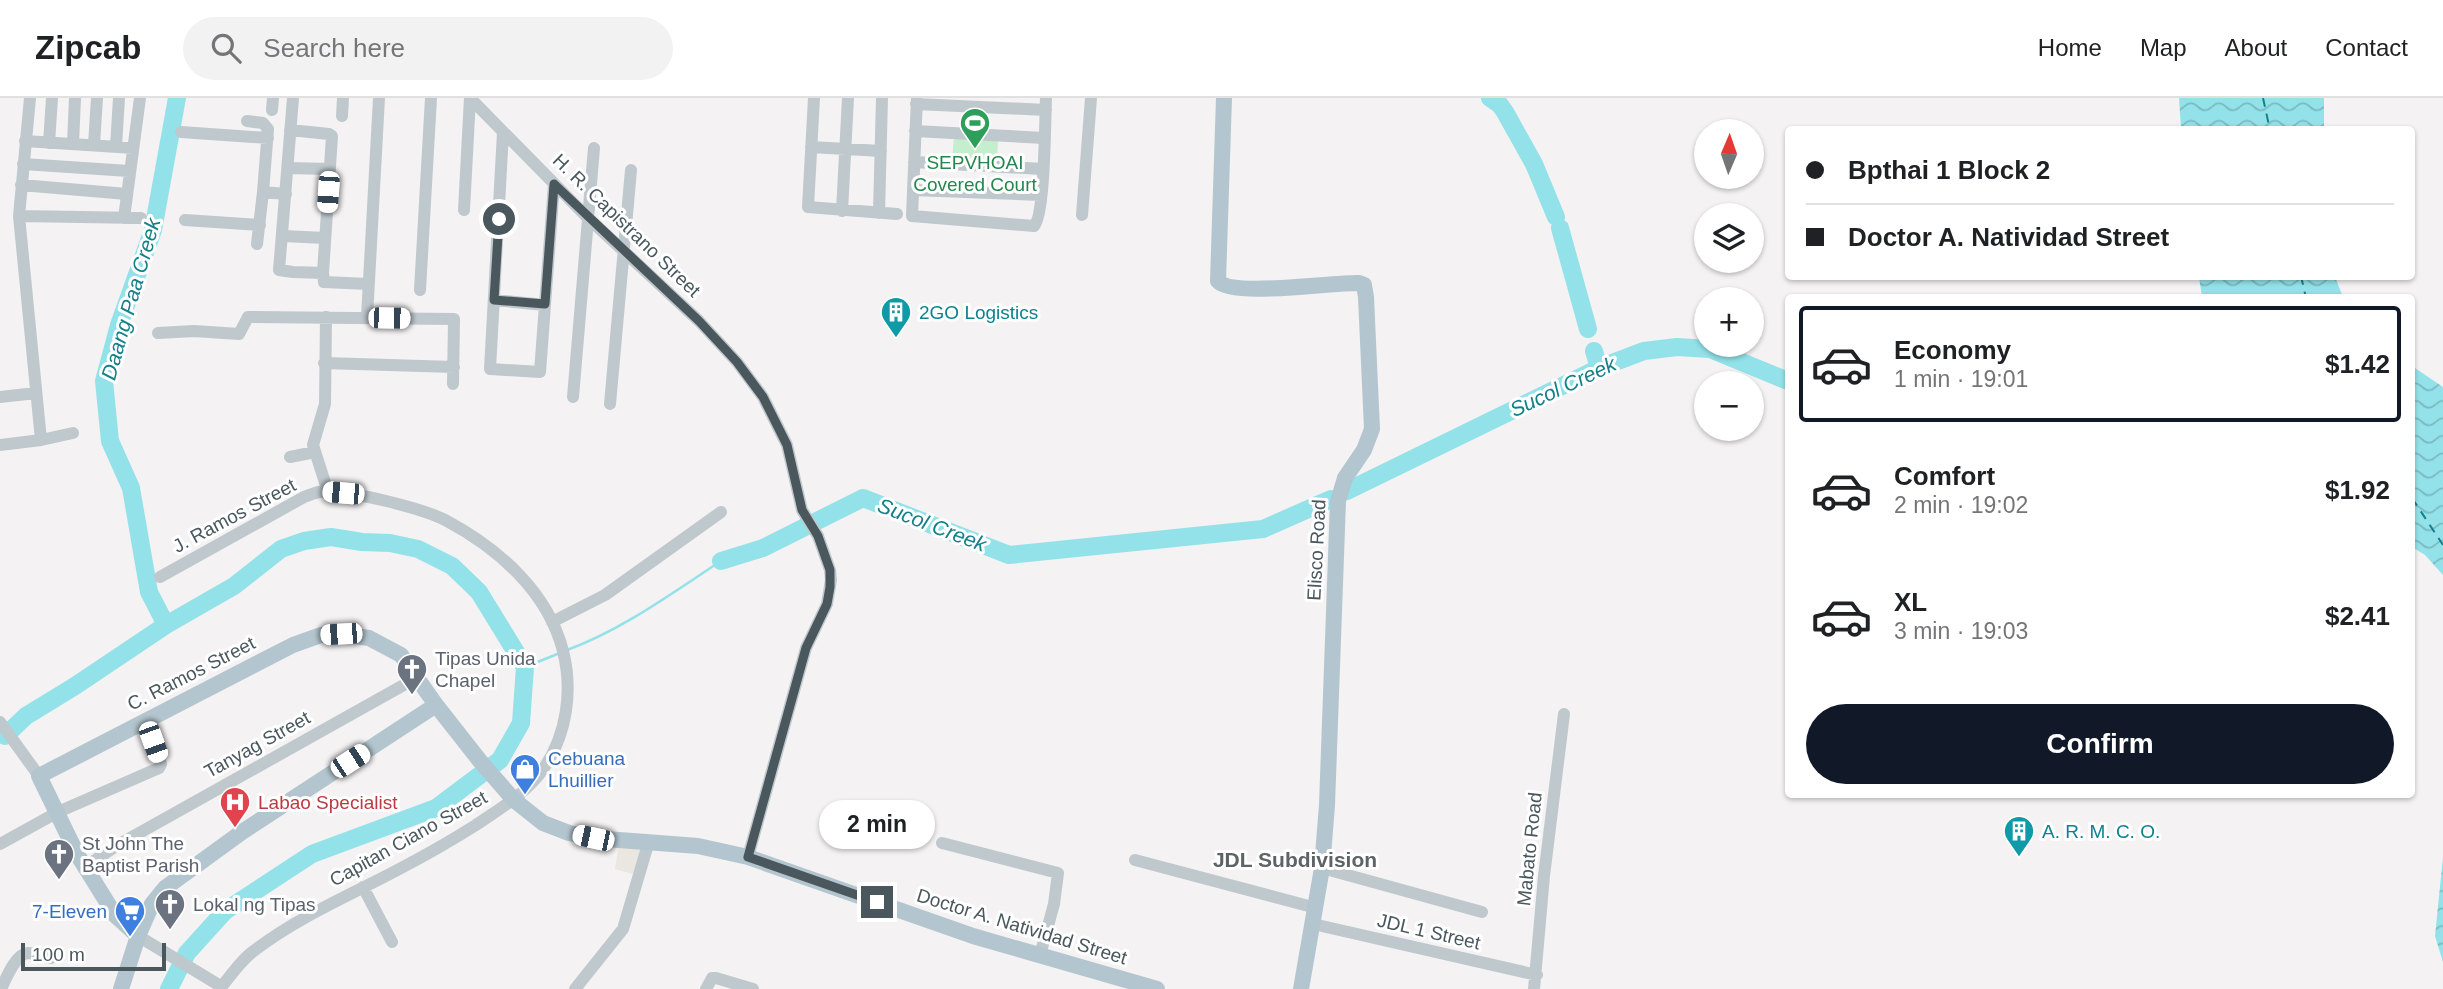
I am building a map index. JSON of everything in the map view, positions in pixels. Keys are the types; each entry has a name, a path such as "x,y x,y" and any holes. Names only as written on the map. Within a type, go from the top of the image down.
{"main road":[{"name":"Elisco Road","path":"1224,98 1218,282 1225,288 1258,289 1359,283 1364,285 1366,297 1372,429 1364,450 1345,478 1338,501 1328,805 1322,868 1301,989"},
{"name":"C. Ramos Street","path":"39,776 293,645 321,635 341,634 369,638"},
{"name":"Doctor A. Natividad Street","path":"369,638 401,655 480,761 514,800 543,823 569,833 593,838 698,846 748,857 973,936 1157,989"},
{"path":"121,989 138,936 152,904 164,888 242,832 436,705"},
{"path":"39,776 85,867 115,915 138,936"}],"street":[{"path":"30,98 19,216 41,440"},
{"path":"49,143 52,98"},
{"path":"73,144 75,98"},
{"path":"94,145 97,98"},
{"path":"116,147 119,98"},
{"path":"124,218 140,98"},
{"path":"276,284 283,236 293,98"},
{"path":"342,116 344,98"},
{"path":"367,317 379,98"},
{"path":"420,289 431,98"},
{"path":"464,210 470,98"},
{"name":"H. R. Capistrano Street","path":"470,98 587,217 699,321 737,362 763,397 787,445 802,510 815,531 831,575 827,604 806,648 748,857"},
{"path":"814,98 808,208 897,214"},
{"path":"842,211 848,98"},
{"path":"879,213 882,98"},
{"path":"1082,215 1091,98"},
{"path":"916,101 1046,104 1041,195 1038,222 1034,226 912,215 916,101"},
{"path":"247,121 267,125 257,244"},
{"path":"290,130 330,134 324,282 369,284"},
{"path":"915,131 1044,138"},
{"path":"181,132 268,138"},
{"path":"503,132 491,369 540,372 554,184"},
{"path":"25,141 133,148"},
{"path":"811,147 881,151"},
{"path":"573,397 594,148"},
{"path":"914,162 1043,169"},
{"path":"23,164 129,171"},
{"path":"288,167 330,169"},
{"path":"610,404 631,170"},
{"path":"21,185 127,194"},
{"path":"913,190 1041,195"},
{"path":"263,192 286,194"},
{"path":"19,216 141,218"},
{"path":"185,220 260,225"},
{"path":"283,236 325,238"},
{"path":"279,270 323,273"},
{"path":"494,300 545,304"},
{"path":"158,333 194,331 239,334 248,317 454,319 453,384"},
{"name":"J. Ramos Street","path":"326,317 325,404 313,445 328,492"},
{"path":"324,362 454,367"},
{"path":"0,397 36,393"},
{"path":"0,445 73,433"},
{"path":"290,457 315,452"},
{"name":"J. Ramos Street","path":"160,577 304,497 328,492 423,511 446,520 496,551 524,578 552,622 564,653 569,692 561,736 544,768 514,800"},
{"path":"552,622 605,595 721,512"},
{"name":"Tanyag Street","path":"85,867 116,846 418,677"},
{"name":"Mabato Road","path":"1534,989 1544,876 1564,714"},
{"path":"0,845 58,813 159,768 161,764 145,721"},
{"path":"0,722 39,776"},
{"name":"Capitan Ciano Street","path":"221,988 253,951 318,909 403,867 514,800"},
{"path":"575,989 623,929 649,841"},
{"path":"942,843 1058,873 1054,904 1040,956"},
{"name":"JDL 1 Street","path":"1135,860 1314,916 1536,975"},
{"path":"1322,868 1482,912"},
{"path":"363,887 392,942"},
{"path":"138,936 221,988"},
{"path":"1,989 17,960 24,954 51,958"},
{"path":"706,989 712,978 716,978 753,989"}],"shaded area":[{"path":"619,845 645,848 636,875 615,869"}],"green space":[{"name":"SEPVHOAI Covered Court","path":"954,136 998,139 997,164 952,161"}],"water":[{"path":"2179,98 2324,98 2324,126 2181,126"},
{"path":"2199,280 2336,280 2342,294 2202,294"},
{"path":"2415,368 2443,387 2443,575 2425,555 2415,549"},
{"path":"2443,857 2443,962 2435,936"}],"waterway":[{"name":"Daang Paa Creek","path":"169,989 187,953 225,911 312,854 436,808 500,760 521,723 525,667 479,592 452,566 418,549 390,543 331,537 304,541 281,549 234,586 166,625 149,592 131,488 110,441 104,381 119,325 153,230 177,98"},
{"path":"1490,98 1505,112 1534,164 1556,217"},
{"path":"1560,228 1588,329"},
{"name":"Sucol Creek","path":"1347,491 1599,368 1644,351 1677,347 1710,349 1785,380"},
{"path":"1594,351 1599,368"},
{"name":"Sucol Creek","path":"721,561 763,548 863,498 1009,555 1263,529 1331,499"},
{"name":"Sucol Creek","path":"567,650 627,621 721,561"},
{"path":"5,736 26,716 166,625"},
{"name":"Sucol Creek","path":"525,667 560,653"}],"ferry route":[{"path":"2263,98 2269,126"},
{"path":"2302,280 2305,294"},
{"path":"2415,503 2443,545"}],"place":[{"name":"SEPVHOAI Covered Court","path":"975,150"},
{"name":"2GO Logistics","path":"896,339"},
{"name":"Tipas Unida Chapel","path":"412,696"},
{"name":"Cebuana Lhuillier","path":"525,796"},
{"name":"Labao Specialist","path":"235,829"},
{"name":"A. R. M. C. O.","path":"2019,858"},
{"name":"St John The Baptist Parish","path":"59,881"},
{"name":"Lokal ng Tipas","path":"170,931"},
{"name":"7-Eleven","path":"130,938"}],"district":[{"name":"JDL Subdivision","path":"1295,860"}],"route":[{"path":"499,219 494,300 545,304 554,184 699,321 737,362 778,423 787,445 802,510 818,536 831,580 827,604 806,648 748,857 877,902"}]}
